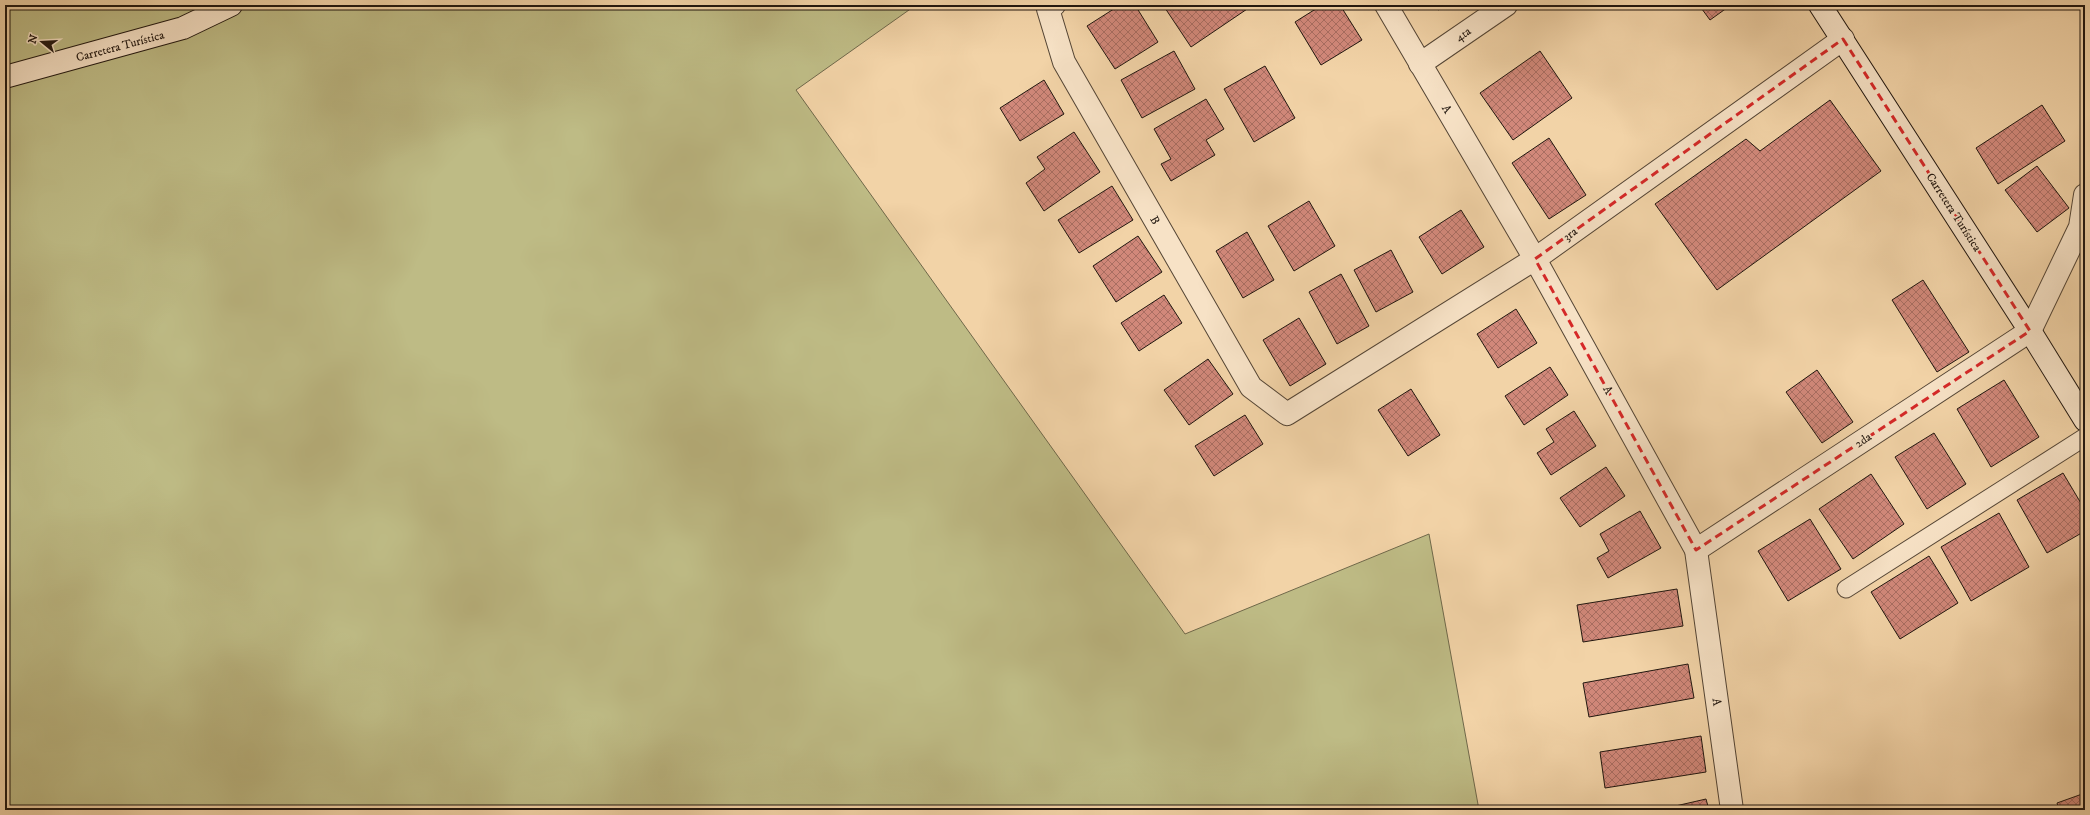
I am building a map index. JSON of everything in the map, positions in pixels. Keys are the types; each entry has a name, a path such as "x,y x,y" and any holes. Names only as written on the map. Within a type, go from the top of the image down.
{"street":[{"name":"Carretera Turística","path":"5,77 183,28 231,5"},
{"name":"A","path":"1386,5 1535,259 1696,550 1732,810"},
{"name":"4ta","path":"1420,64 1506,5"},
{"name":"Carretera Turística","path":"1820,5 2030,331 2085,420"},
{"name":"B","path":"1051,7 1064,62 1250,387 1287,414"},
{"name":"3ra","path":"1287,414 1535,259 1843,39"},
{"path":"2030,331 2080,227 2085,195"},
{"name":"2da","path":"1696,550 2030,331"}],"lane":[{"path":"1846,589 2085,437"}],"highlighted area":[{"path":"1843,39 2030,331 1696,550 1535,259"}],"shaded area":[{"path":"5,5 916,5 796,90 1185,634 1429,534 1479,810 5,810"}],"building":[{"path":"1120,5 1135,5 1158,42 1115,69 1087,26"},
{"path":"1163,5 1253,5 1191,47"},
{"path":"1322,5 1340,5 1362,40 1321,65 1295,22"},
{"path":"1436,5 1447,5 1438,10"},
{"path":"1699,5 1731,5 1710,20"},
{"path":"1174,51 1195,89 1142,118 1121,80"},
{"path":"1540,51 1572,98 1513,140 1480,93"},
{"path":"1265,66 1295,118 1254,142 1224,89"},
{"path":"1044,80 1064,114 1020,141 1000,108"},
{"path":"1206,99 1224,129 1206,140 1215,155 1171,181 1161,164 1171,159 1154,129"},
{"path":"1830,100 1881,171 1717,290 1655,204 1746,139 1760,151"},
{"path":"2042,105 2065,141 1998,184 1976,148"},
{"path":"1074,132 1100,172 1044,211 1026,183 1045,169 1037,157"},
{"path":"1549,138 1586,195 1549,219 1512,163"},
{"path":"2037,166 2069,208 2037,232 2005,190"},
{"path":"1112,186 1133,220 1079,253 1058,220"},
{"path":"1309,201 1335,246 1294,271 1268,226"},
{"path":"1461,210 1484,247 1442,274 1419,237"},
{"path":"1247,232 1274,280 1243,298 1216,251"},
{"path":"1138,236 1162,272 1116,302 1093,266"},
{"path":"1391,250 1413,292 1376,312 1354,270"},
{"path":"1341,274 1369,326 1337,344 1309,292"},
{"path":"1923,280 1969,352 1937,372 1892,300"},
{"path":"1164,295 1182,323 1139,351 1121,323"},
{"path":"1516,309 1537,343 1498,368 1477,334"},
{"path":"1299,318 1326,364 1290,386 1263,340"},
{"path":"1208,359 1233,394 1189,425 1164,390"},
{"path":"1550,367 1568,395 1524,425 1505,396"},
{"path":"1817,370 1853,422 1822,443 1786,392"},
{"path":"2004,380 2039,437 1991,467 1957,409"},
{"path":"1411,389 1440,435 1408,456 1378,410"},
{"path":"1574,411 1596,446 1551,475 1537,453 1554,442 1546,429"},
{"path":"1245,415 1263,444 1214,476 1195,446"},
{"path":"1934,433 1966,484 1927,509 1895,457"},
{"path":"1606,467 1625,496 1580,527 1560,498"},
{"path":"2063,473 2085,510 2085,531 2047,553 2017,500"},
{"path":"1871,474 1904,524 1853,559 1819,509"},
{"path":"1640,511 1661,548 1608,578 1597,558 1609,551 1600,534"},
{"path":"1999,513 2029,567 1971,601 1941,547"},
{"path":"1810,519 1841,569 1788,601 1758,551"},
{"path":"1929,556 1958,603 1900,639 1871,592"},
{"path":"1677,589 1683,626 1583,642 1577,605"},
{"path":"1688,664 1694,698 1589,717 1583,683"},
{"path":"1701,736 1706,772 1605,788 1600,752"},
{"path":"2085,793 2085,810 2059,810 2057,803"},
{"path":"1706,799 1709,810 1658,810"}]}
